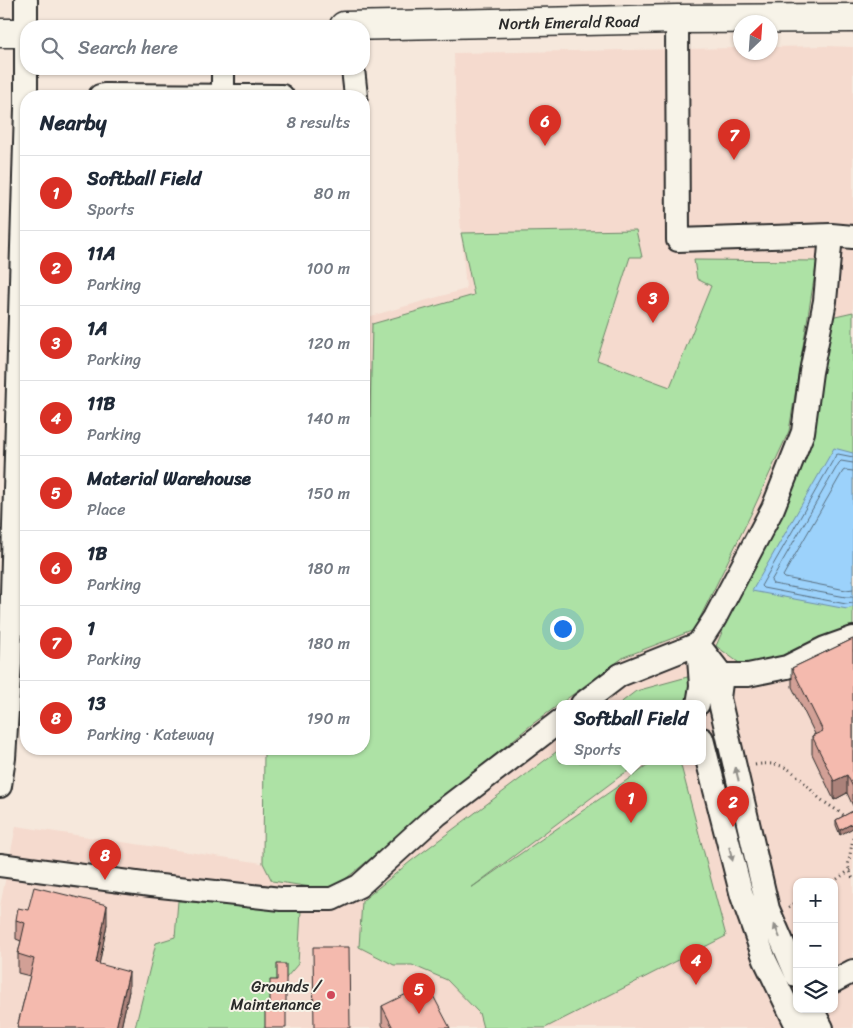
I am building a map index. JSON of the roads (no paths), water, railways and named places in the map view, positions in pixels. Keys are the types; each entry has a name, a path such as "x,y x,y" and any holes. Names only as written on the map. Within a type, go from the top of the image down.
{"main road":[{"name":"North Emerald Road","path":"370,26 853,18"}],"street":[{"path":"21,20 26,0"},
{"path":"587,700 620,675 698,644 715,618 773,508 803,432 811,372 842,236 678,240 677,20"},
{"path":"17,33 20,58"},
{"path":"22,75 24,90"},
{"path":"223,75 223,90"},
{"path":"354,75 355,90"},
{"path":"0,786 4,758 10,664 20,446"},
{"path":"722,675 748,675 787,667 825,648 853,638"},
{"path":"698,644 722,675 719,698 768,909 794,968"},
{"path":"698,644 701,686 699,700"},
{"path":"0,864 151,885 281,899 332,899 359,886 437,815 556,724"},
{"path":"706,755 742,896 765,960 792,1001 798,1028"},
{"path":"838,979 853,971"},
{"path":"814,1013 822,1028"}],"water":[{"path":"834,448 853,453 853,607 847,609 752,591"}],"place":[{"name":"1B","path":"545,146"},
{"name":"1","path":"734,160"},
{"name":"1A","path":"653,323"},
{"name":"Softball Field","path":"631,823"},
{"name":"11A","path":"733,827"},
{"name":"13","path":"105,880"},
{"name":"11B","path":"696,985"},
{"name":"Grounds / Maintenance","path":"331,995"},
{"name":"Material Warehouse","path":"419,1014"}]}
